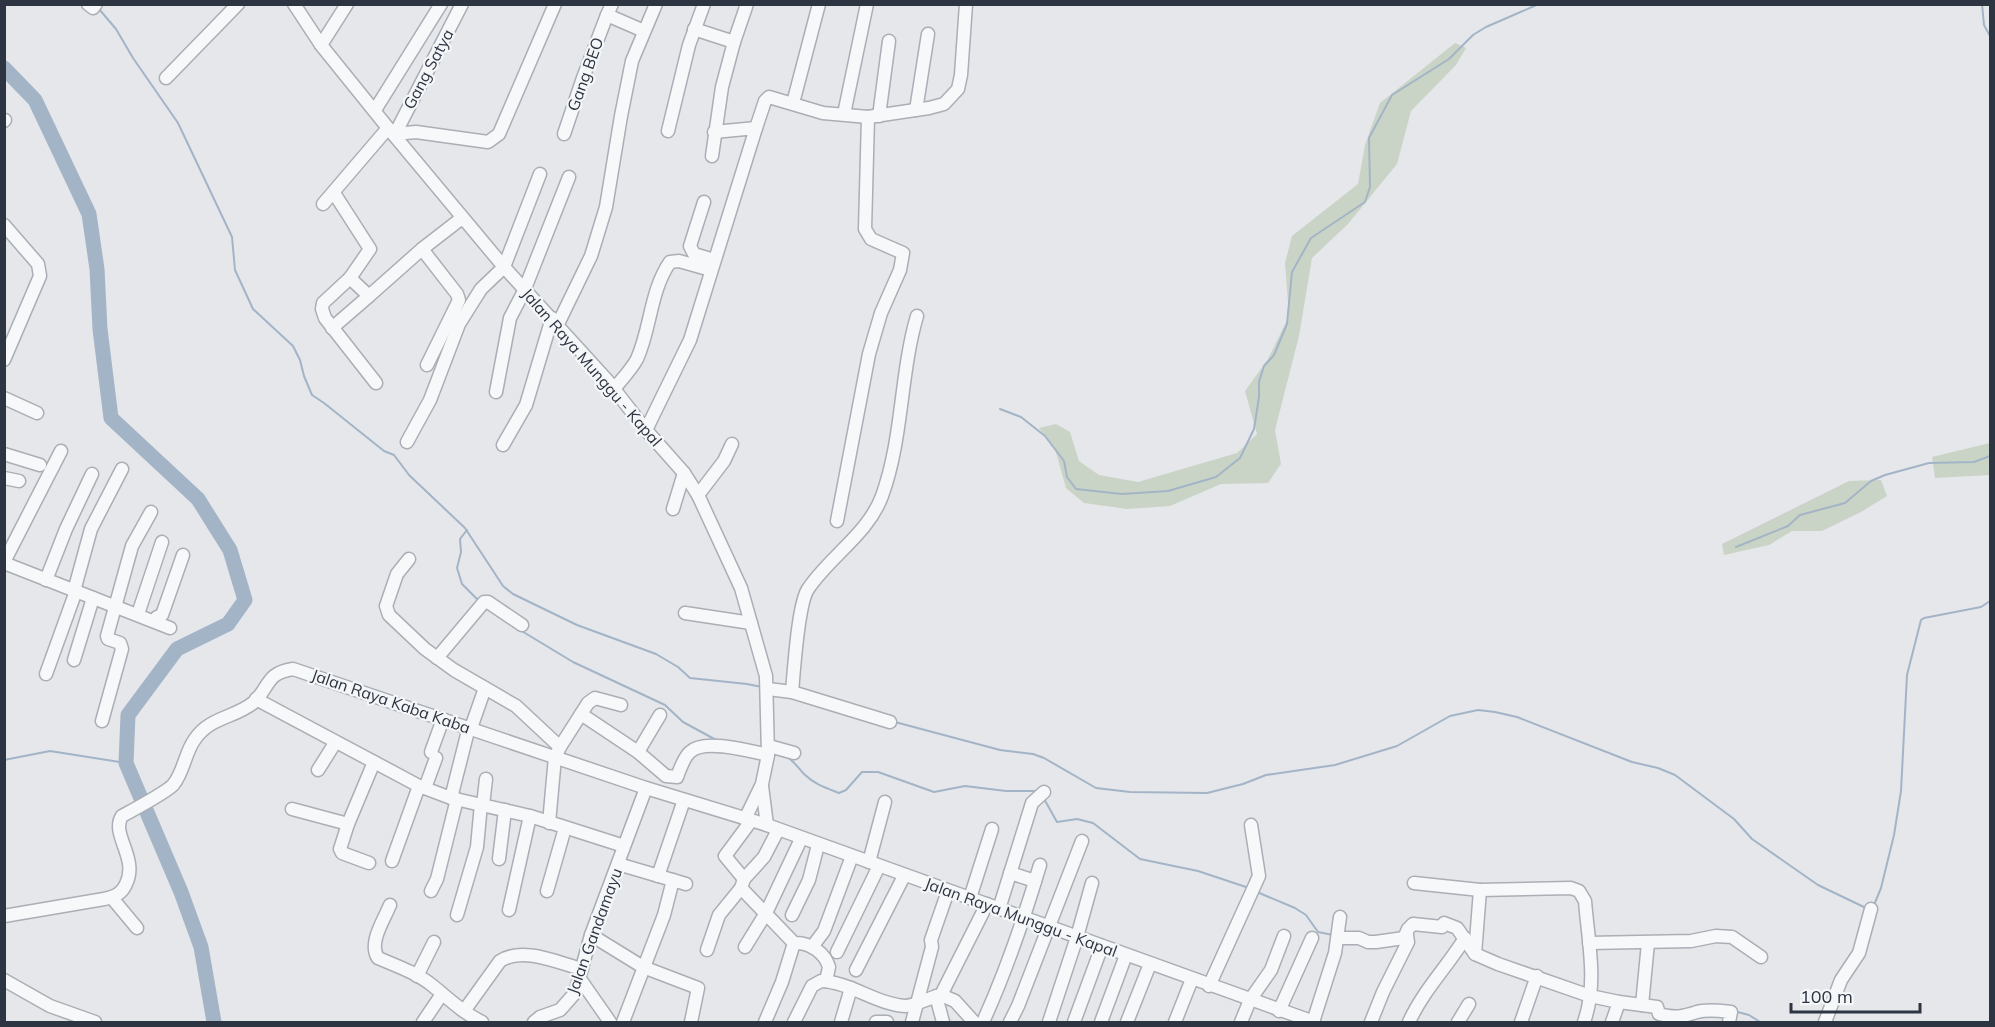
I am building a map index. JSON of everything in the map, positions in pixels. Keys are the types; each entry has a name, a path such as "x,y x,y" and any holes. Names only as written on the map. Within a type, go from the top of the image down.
{"street":[{"path":"166,78 238,4"},
{"name":"Jalan Raya Munggu - Kapal","path":"294,4 321,45 462,218 524,291 614,389 684,473 698,495 741,588 770,686 768,750 762,784 748,820 725,856 743,884"},
{"path":"321,45 347,4"},
{"path":"375,110 441,4"},
{"name":"Gang Satya","path":"323,204 391,131 462,4"},
{"path":"391,131 416,132 482,142 494,139 499,134 555,4"},
{"path":"503,445 526,405 554,322 591,256 606,207 632,61 656,4"},
{"path":"668,131 694,29 704,4"},
{"path":"712,156 722,87 747,4"},
{"path":"793,103 819,4"},
{"path":"844,114 867,4"},
{"path":"646,430 690,340 766,99 773,97 823,113 874,116 944,104 957,89 961,75 966,4"},
{"path":"610,10 644,31"},
{"name":"Gang BEO","path":"564,134 610,10"},
{"path":"694,29 734,42"},
{"path":"916,110 928,34"},
{"path":"837,521 869,354 881,313 900,270 903,253 871,238 865,229 874,116 890,41"},
{"path":"714,132 756,128"},
{"path":"407,442 430,400 459,324 481,290 504,267 540,174"},
{"path":"496,392 510,318 524,291 569,177"},
{"path":"334,193 370,249 350,278 327,299 322,307 323,315 376,383"},
{"path":"704,202 690,246 694,254 712,265"},
{"path":"332,328 422,249 462,218"},
{"path":"4,360 40,276 38,264 6,230"},
{"path":"422,249 457,294 459,300 427,365"},
{"path":"614,389 637,358 656,290 670,262 712,265"},
{"path":"350,278 369,296"},
{"path":"792,692 804,597 825,568 872,518 884,491 899,417 908,345 917,316"},
{"path":"4,398 37,413"},
{"path":"698,495 724,461 732,444"},
{"path":"62,451 4,563 170,628"},
{"path":"4,454 40,465"},
{"path":"46,674 75,591 90,529 122,469"},
{"path":"673,509 684,473"},
{"path":"46,580 66,529 92,474"},
{"path":"4,478 19,481"},
{"path":"102,721 122,649 120,643 107,638 135,539 151,512"},
{"path":"138,614 162,542"},
{"path":"155,621 162,615 183,555"},
{"path":"409,559 397,574 386,610 406,632 437,658 516,706 558,752"},
{"path":"74,660 93,598"},
{"path":"437,658 482,604 488,602 522,625"},
{"path":"686,613 751,623"},
{"name":"Jalan Raya Kaba Kaba","path":"112,898 123,890 130,876 130,863 118,826 122,816 173,784 190,747 201,730 219,718 242,710 256,699 271,677 284,670 296,670 470,728 558,752 646,788 773,828"},
{"path":"770,686 890,722"},
{"path":"431,891 437,879 470,728 485,688"},
{"path":"549,823 558,752 581,714 588,703 595,698 621,705"},
{"path":"256,699 422,787 454,798 530,816 624,846"},
{"path":"581,714 638,752 666,776 676,777 690,751 705,746 794,753"},
{"path":"638,752 660,716"},
{"path":"392,861 422,787 443,719"},
{"path":"318,770 336,743"},
{"path":"369,863 340,851 348,824 374,762"},
{"path":"659,792 666,776"},
{"path":"456,915 477,847 486,779"},
{"name":"Jalan Raya Munggu - Kapal","path":"762,784 773,828 1049,926 1299,1020 1313,1022"},
{"name":"Jalan Gandamayu","path":"534,1023 540,1017 560,1010 575,993 591,934 646,788"},
{"path":"999,909 1032,803 1044,792"},
{"path":"658,876 684,800"},
{"path":"837,952 874,864 885,802"},
{"path":"292,809 348,824"},
{"path":"499,860 505,810"},
{"path":"509,910 530,816"},
{"path":"1209,986 1258,876 1251,825"},
{"path":"547,891 564,828"},
{"path":"707,950 719,915 764,857 773,828"},
{"path":"969,898 992,829"},
{"path":"745,947 766,913 801,839"},
{"path":"1010,1023 1082,842"},
{"path":"792,915 809,880 818,845"},
{"path":"813,945 824,931 852,856"},
{"path":"618,864 686,884"},
{"path":"983,1023 999,988 1025,918 1040,865"},
{"path":"1010,873 1035,881"},
{"path":"856,970 904,876"},
{"path":"623,1023 662,920 673,880"},
{"path":"1049,1023 1092,883"},
{"path":"1414,883 1480,890 1571,888 1579,891 1585,901 1592,970 1590,1005 1584,1023"},
{"path":"743,884 794,943 813,945 822,953 830,967 826,981"},
{"path":"1475,954 1480,890"},
{"path":"912,1023 932,947 931,940 948,891"},
{"path":"4,916 112,898 137,928"},
{"path":"943,1023 938,995 987,904"},
{"path":"390,905 375,942 375,954 378,958 432,984 482,1023"},
{"path":"1825,1023 1841,980 1859,953 1871,909"},
{"path":"1313,1022 1325,988 1338,938 1340,917"},
{"path":"1371,1023 1383,992 1408,942 1408,929 1413,924 1442,927 1444,923 1457,928 1475,954 1590,996 1657,1008 1660,1019 1690,1016 1698,1012 1731,1012 1729,1023"},
{"path":"591,934 643,967 698,988 691,1023"},
{"path":"1338,938 1359,938 1376,942 1404,938 1407,935"},
{"path":"1241,1023 1250,1000 1271,970 1284,936"},
{"path":"1589,943 1691,941 1716,936 1732,938 1761,957"},
{"path":"1279,1011 1312,938"},
{"path":"1409,1023 1427,988 1465,938"},
{"path":"417,976 434,942"},
{"path":"1642,1005 1648,942"},
{"path":"765,1023 782,982 794,943"},
{"path":"1074,1023 1102,946"},
{"path":"464,1011 501,960 515,954 532,956 581,974 610,1023"},
{"path":"1101,1023 1126,955"},
{"path":"1127,1022 1150,964"},
{"path":"1521,1023 1537,976"},
{"path":"4,980 50,1006 95,1023"},
{"path":"1176,1023 1192,980"},
{"path":"794,1023 812,986 826,981 851,988 874,999 907,1006 938,995 955,1001 974,1023"},
{"path":"841,1023 851,988"},
{"path":"423,1023 442,994"},
{"path":"1612,1023 1619,1002"},
{"path":"1458,1023 1469,1004"},
{"path":"876,1023 887,1023"}],"green space":[{"path":"1455,43 1466,48 1456,65 1411,111 1397,164 1348,224 1312,258 1299,336 1275,430 1281,464 1268,483 1221,484 1170,506 1127,509 1084,503 1066,488 1055,449 1039,428 1056,424 1070,432 1079,461 1099,475 1138,482 1237,453 1257,434 1245,391 1268,359 1289,316 1285,263 1292,236 1358,184 1365,145 1380,103"},
{"path":"1990,443 1990,475 1935,478 1932,457"},
{"path":"1881,480 1887,496 1822,531 1792,531 1769,545 1724,555 1722,544 1849,481"}],"waterway":[{"path":"1000,409 1021,417 1045,436 1064,461 1067,477 1076,489 1122,494 1168,491 1216,477 1240,458 1254,429 1259,382 1264,366 1274,355 1287,324 1292,272 1311,238 1365,202 1370,187 1369,138 1392,95 1449,59 1473,35 1539,4"},
{"path":"1982,4 1984,25 1990,36"},
{"path":"99,9 116,29 178,123 232,237 235,270 253,309 293,346 312,395 384,451 394,455 409,475 465,528 503,586 513,594 577,625 656,654 678,667 690,678 762,687"},
{"path":"4,68 35,100 89,214 97,269 100,329 111,418 198,499 230,550 245,600 228,624 177,649 128,715 126,763 181,892 201,947 214,1022"},
{"path":"1736,547 1788,526 1800,515 1845,503 1871,481 1885,475 1929,463 1974,462 1990,456"},
{"path":"467,530 460,539 461,552 457,568 462,584 479,601"},
{"path":"1874,905 1881,888 1894,835 1901,791 1907,675 1921,620 1981,607 1990,601"},
{"path":"520,630 573,662 665,705 683,722 718,741"},
{"path":"895,722 1000,750 1033,754 1096,788 1130,792 1207,793 1243,784 1266,775 1335,765 1397,746 1450,716 1478,710 1495,712 1517,717 1632,762 1675,775 1734,819 1752,839 1818,885 1866,908"},
{"path":"4,760 50,751 126,763"},
{"path":"787,757 812,780 839,793 846,790 862,772 878,772 934,792 965,786 1006,791 1037,791"},
{"path":"1043,797 1057,822 1077,819 1093,823 1140,859 1198,871 1249,888"},
{"path":"1257,892 1295,908 1306,915 1318,932 1333,935"},
{"path":"1734,1011 1749,1015 1760,1022"}]}
